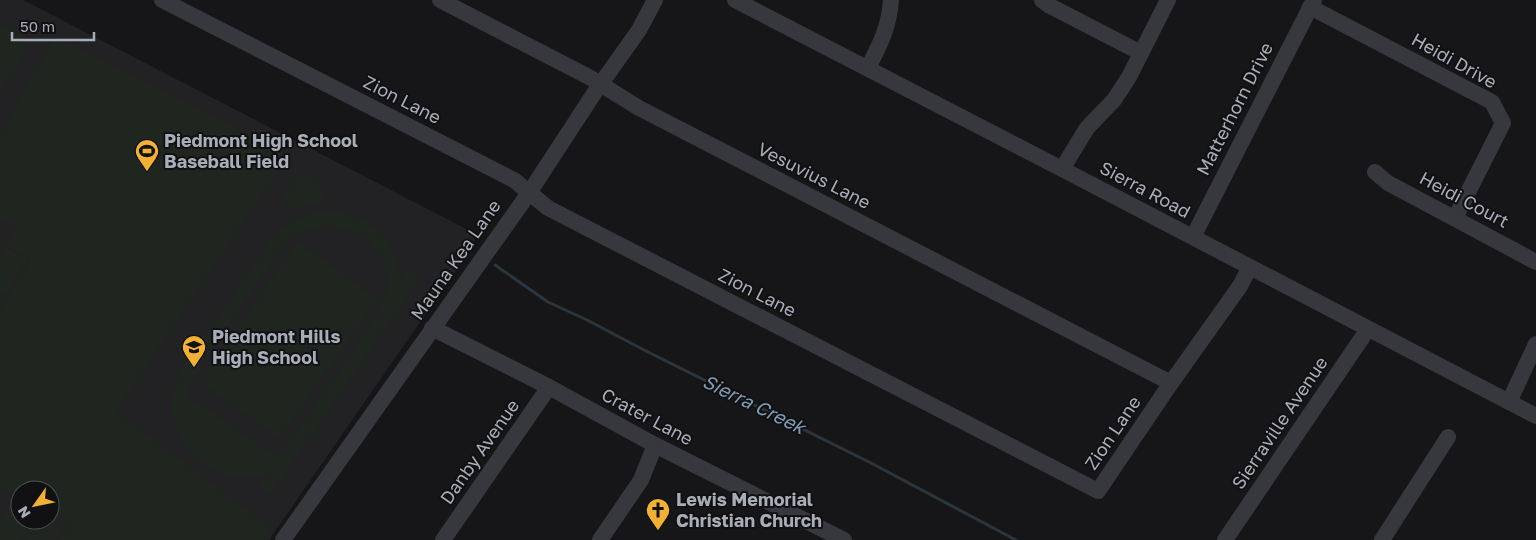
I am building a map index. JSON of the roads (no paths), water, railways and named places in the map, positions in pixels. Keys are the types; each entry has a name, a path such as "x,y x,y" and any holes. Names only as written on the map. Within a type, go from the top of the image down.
{"street":[{"name":"Zion Lane","path":"162,0 514,180 548,208 1098,491 1240,286 1250,267"},
{"name":"Vesuvius Lane","path":"440,0 601,84 639,108 1171,383"},
{"name":"Mauna Kea Lane","path":"283,540 529,192 639,30 655,0"},
{"name":"Sierra Road","path":"735,0 1536,416"},
{"path":"868,68 884,36 890,16 891,0"},
{"path":"1042,0 1050,6 1141,53"},
{"path":"1062,169 1087,128 1114,100 1168,0"},
{"name":"Heidi Drive","path":"1312,4 1492,102 1503,123 1455,218"},
{"name":"Matterhorn Drive","path":"1192,237 1312,4"},
{"name":"Heidi Court","path":"1375,172 1388,183 1536,262"},
{"name":"Crater Lane","path":"432,328 655,445 844,540"},
{"name":"Sierraville Avenue","path":"1225,540 1368,329"},
{"path":"1509,402 1536,344"},
{"name":"Danby Avenue","path":"444,540 549,388"},
{"path":"1382,540 1448,438"},
{"path":"600,540 641,480 655,445"}],"waterway":[{"name":"Sierra Creek","path":"495,265 548,302 871,463 1016,540"}],"place":[{"name":"Piedmont High School Baseball Field","path":"147,172"},
{"name":"Piedmont Hills High School","path":"194,368"},
{"name":"Lewis Memorial Christian Church","path":"658,531"}]}
